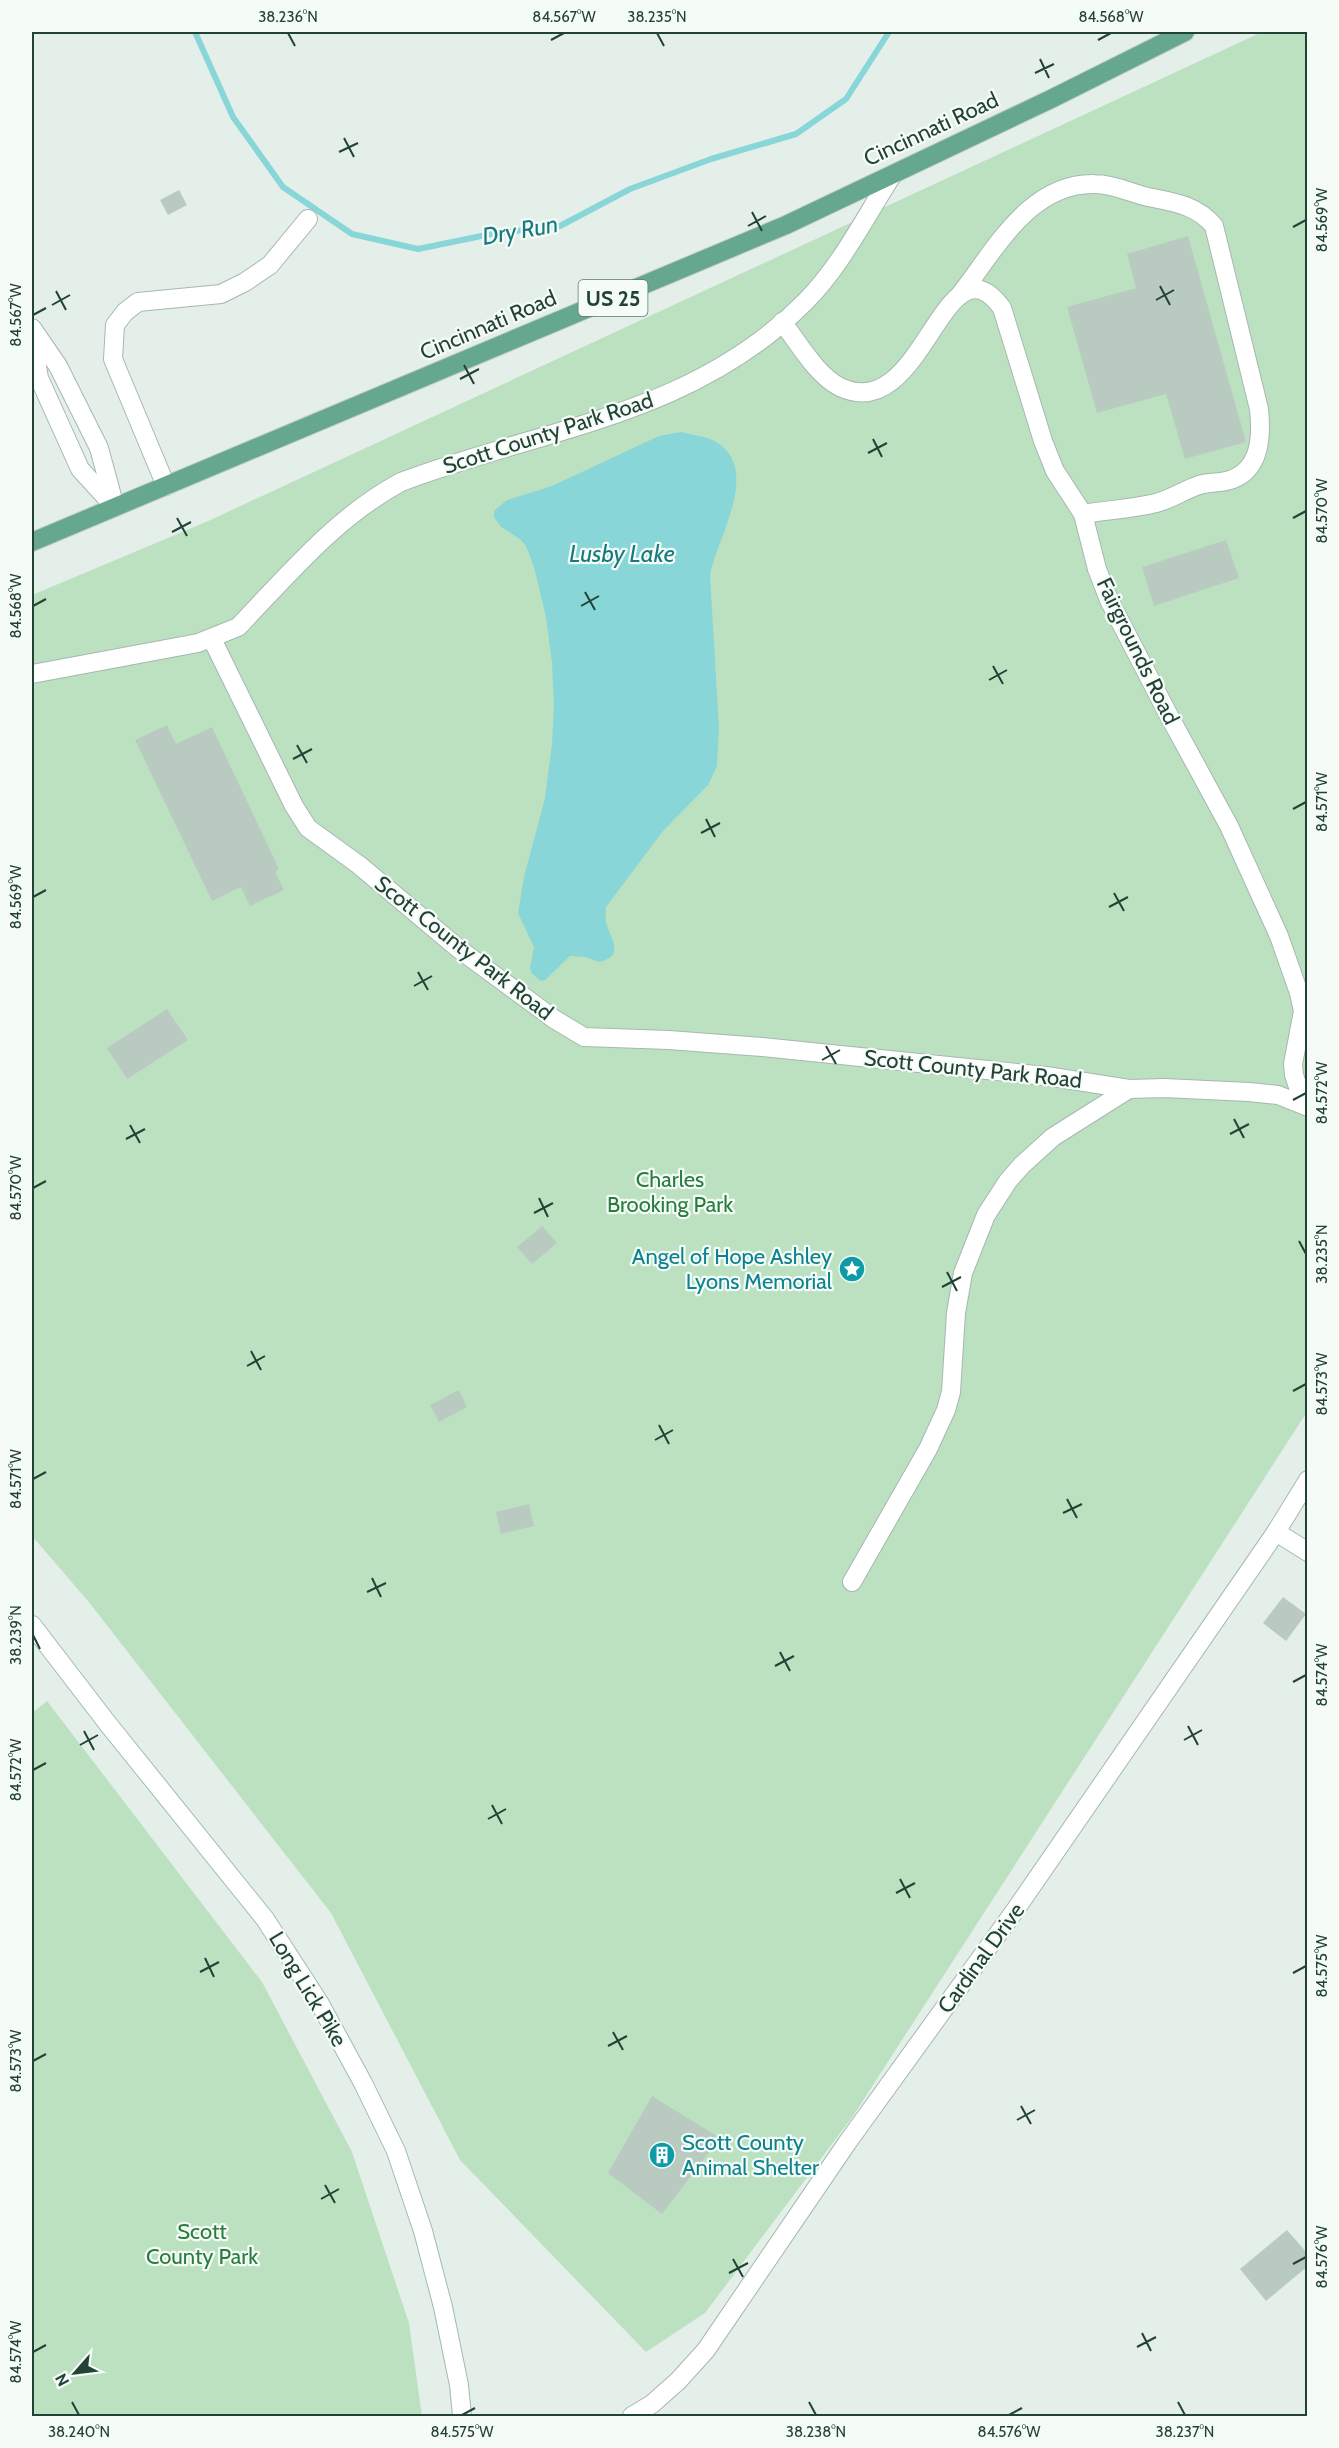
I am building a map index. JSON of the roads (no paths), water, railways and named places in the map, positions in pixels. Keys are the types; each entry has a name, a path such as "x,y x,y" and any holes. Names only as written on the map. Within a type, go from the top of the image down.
{"main road":[{"name":"Cincinnati Road","path":"32,543 786,225 1185,32"}],"street":[{"name":"Scott County Park Road","path":"893,174 835,265 806,301 729,362 662,397 594,423 426,472 378,494 321,541 238,627 212,639 294,806 308,828 359,865 502,982 584,1037 762,1047 1046,1076 1129,1089 1164,1088 1268,1094 1288,1098 1306,1106"},
{"path":"782,322 828,378 840,387 854,391 869,391 890,383 907,368 941,316 959,296 995,247 1019,219 1048,197 1074,186 1097,184 1176,203 1199,211 1214,226 1258,409 1261,436 1254,460 1247,470 1229,480 1200,485 1156,503 1083,514"},
{"path":"166,486 114,359 115,326 125,312 138,302 221,294 245,282 270,265 308,219"},
{"name":"Fairgrounds Road","path":"959,296 974,290 982,291 996,299 1002,308 1049,456 1062,483 1083,514 1097,569 1109,600 1141,664 1230,826 1279,936 1299,993 1303,1015 1293,1064 1294,1075 1306,1106"},
{"path":"32,328 58,366 99,448 115,507"},
{"path":"32,337 39,378 80,469 115,507"},
{"path":"32,674 212,639"},
{"path":"852,1582 928,1449 946,1410 953,1372 956,1313 963,1273 986,1215 1008,1181 1037,1151 1061,1131 1129,1089"},
{"name":"Cardinal Drive","path":"632,2416 652,2404 678,2381 706,2350 846,2143 1016,1909 1276,1532 1308,1480"},
{"path":"1276,1532 1308,1552"},
{"name":"Long Lick Pike","path":"32,1625 108,1724 265,1919 320,2004 363,2083 396,2151 423,2231 446,2318 459,2385 462,2416"}],"water":[{"name":"Lusby Lake","path":"681,432 716,442 729,454 735,469 736,486 733,505 710,575 719,728 717,766 708,785 663,831 606,907 606,922 614,946 612,955 599,962 586,957 570,956 545,980 541,981 532,974 530,968 534,947 518,913 524,877 545,798 552,744 554,705 552,663 546,617 534,567 526,546 500,526 494,517 494,511 507,500 552,486 659,436"}],"waterway":[{"name":"Dry Run","path":"195,32 233,117 283,187 352,234 418,249 496,233 560,226 630,189 711,159 796,134 846,99 889,32"}],"place":[{"name":"Angel of Hope Ashley Lyons Memorial","path":"852,1269"},
{"name":"Scott County Animal Shelter","path":"662,2155"}],"park label":[{"name":"Charles Brooking Park","path":"670,1192"},
{"name":"Scott County Park","path":"202,2244"}]}
